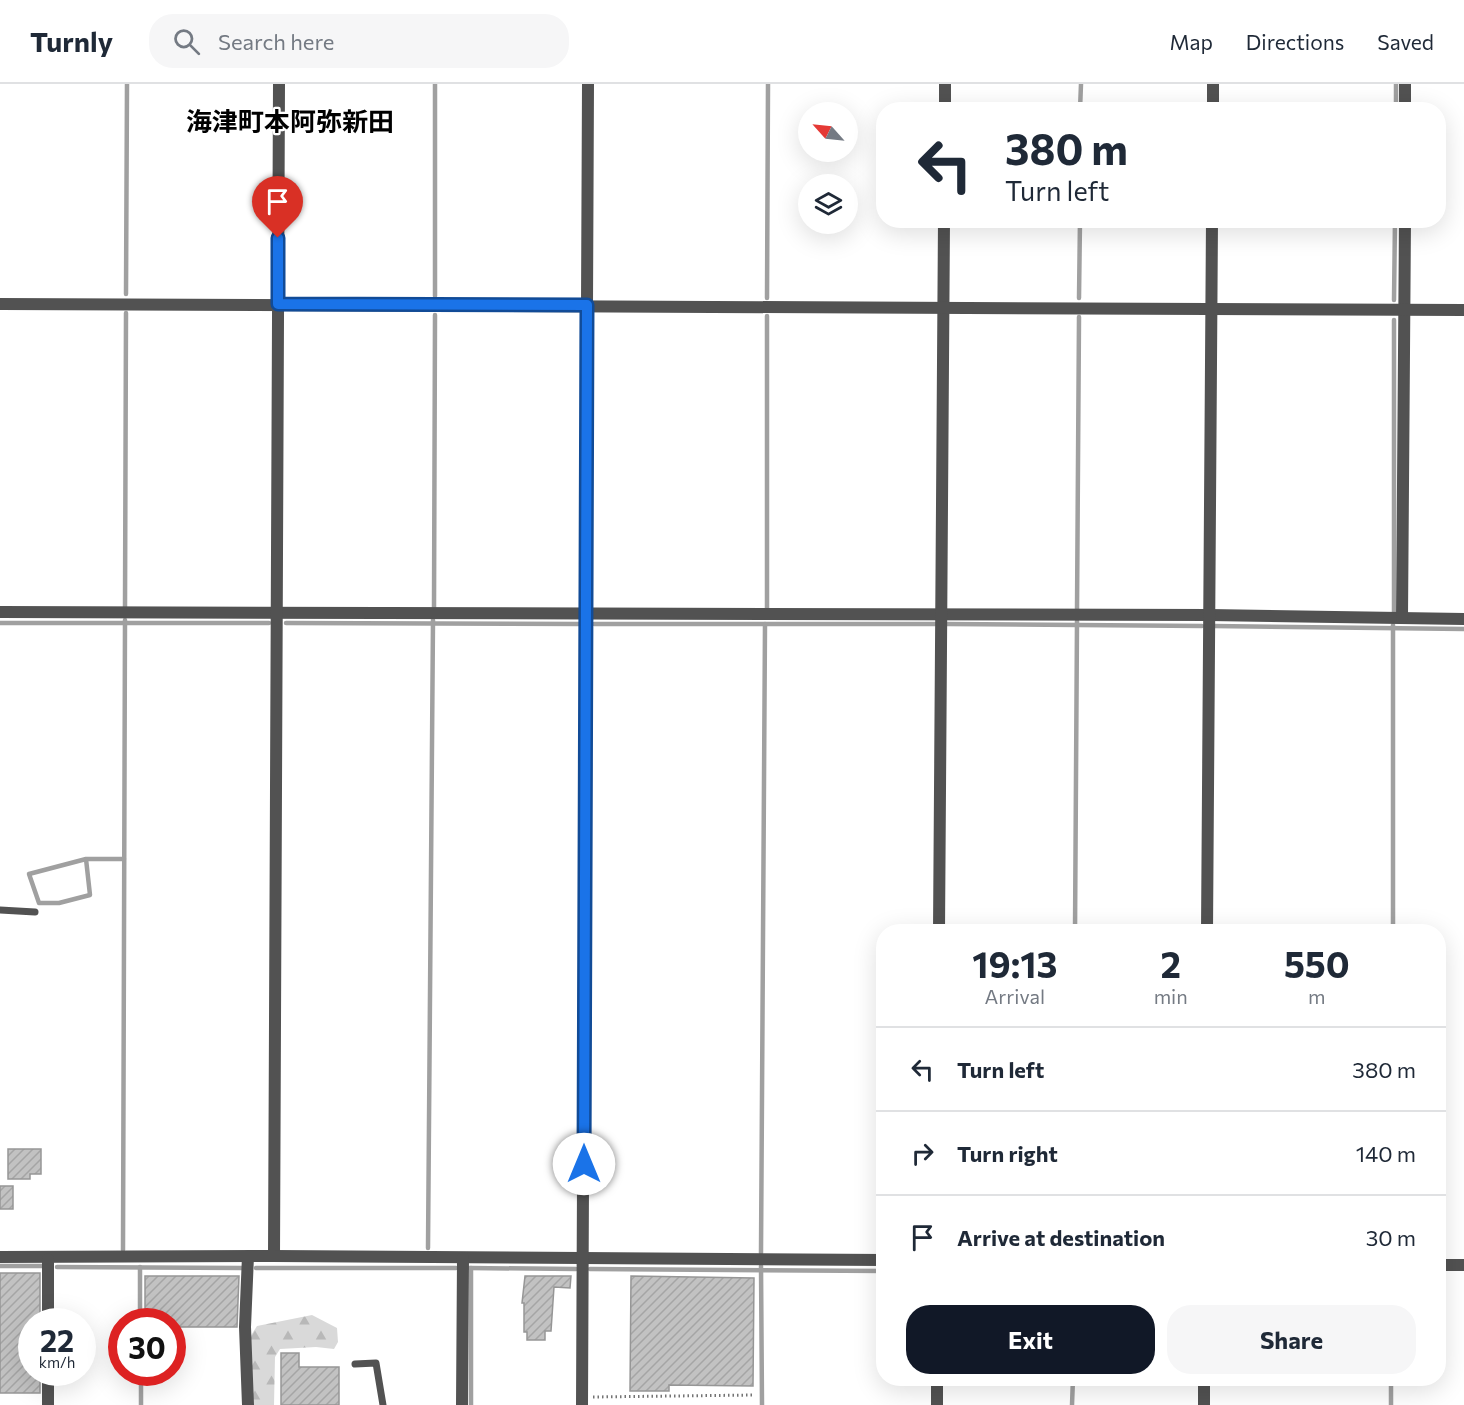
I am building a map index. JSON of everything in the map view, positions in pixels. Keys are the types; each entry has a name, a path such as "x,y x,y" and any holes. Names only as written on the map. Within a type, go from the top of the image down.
{"street":[{"path":"274,1256 279,84"},
{"path":"582,1401 588,84"},
{"path":"945,84 945,102"},
{"path":"1213,84 1213,102"},
{"path":"1405,84 1405,102"},
{"path":"939,924 944,228"},
{"path":"1207,924 1212,228"},
{"path":"1402,618 1405,228"},
{"path":"0,304 1464,310"},
{"path":"0,612 1209,615 1464,619"},
{"path":"248,1256 245,1327 248,1405"},
{"path":"0,1257 48,1259 274,1256 876,1260"},
{"path":"462,1405 463,1258"},
{"path":"48,1259 48,1308"},
{"path":"1446,1265 1464,1265"},
{"path":"48,1386 48,1405"},
{"path":"937,1386 937,1405"},
{"path":"1204,1386 1204,1405"}],"lane":[{"path":"0,910 35,912"},
{"path":"355,1364 376,1364 383,1405"}],"path":[{"path":"582,1401 755,1395"}],"green space":[{"path":"312,1315 337,1328 338,1342 334,1349 316,1347 280,1349 275,1357 274,1405 252,1405 250,1337 257,1326"}],"building":[{"path":"8,1149 41,1149 41,1174 30,1174 30,1179 8,1179"},
{"path":"0,1186 13,1186 13,1209 0,1209"},
{"path":"0,1273 40,1273 40,1308 18,1308 18,1386 40,1386 40,1393 0,1393"},
{"path":"145,1276 239,1276 237,1327 186,1327 186,1308 145,1308"},
{"path":"525,1276 571,1276 570,1288 554,1287 551,1331 545,1331 545,1340 527,1340 527,1332 524,1332 524,1303 522,1303"},
{"path":"631,1276 754,1278 753,1386 669,1385 669,1391 630,1391"},
{"path":"281,1353 299,1353 299,1367 339,1367 339,1405 281,1405"}],"waterway":[{"path":"126,294 127,84"},
{"path":"435,84 435,296"},
{"path":"767,298 768,84"},
{"path":"1080,102 1081,84"},
{"path":"1396,84 1396,102"},
{"path":"1079,298 1080,228"},
{"path":"1394,300 1395,228"},
{"path":"125,607 126,313"},
{"path":"434,608 435,315"},
{"path":"767,316 767,609"},
{"path":"1077,611 1079,317"},
{"path":"1394,320 1394,613"},
{"path":"123,1250 125,620"},
{"path":"428,1248 433,620"},
{"path":"1075,924 1077,621"},
{"path":"0,623 269,623"},
{"path":"286,623 580,624"},
{"path":"594,624 935,624"},
{"path":"761,1253 765,624"},
{"path":"947,624 1202,626"},
{"path":"1393,625 1393,924"},
{"path":"1213,626 1464,629"},
{"path":"86,859 90,895 59,903 39,903 29,874 86,859 124,859"},
{"path":"0,1266 44,1266"},
{"path":"761,1266 762,1405"},
{"path":"57,1267 242,1268"},
{"path":"140,1267 140,1308"},
{"path":"256,1268 456,1268"},
{"path":"469,1268 576,1269"},
{"path":"471,1268 471,1405"},
{"path":"590,1269 876,1271"},
{"path":"141,1386 141,1405"},
{"path":"1072,1405 1073,1386"},
{"path":"1391,1386 1391,1405"}],"district":[{"name":"海津町本阿弥新田","path":"290,120"}],"route":[{"path":"278,238 278,304 587,305 584,1164"}]}
